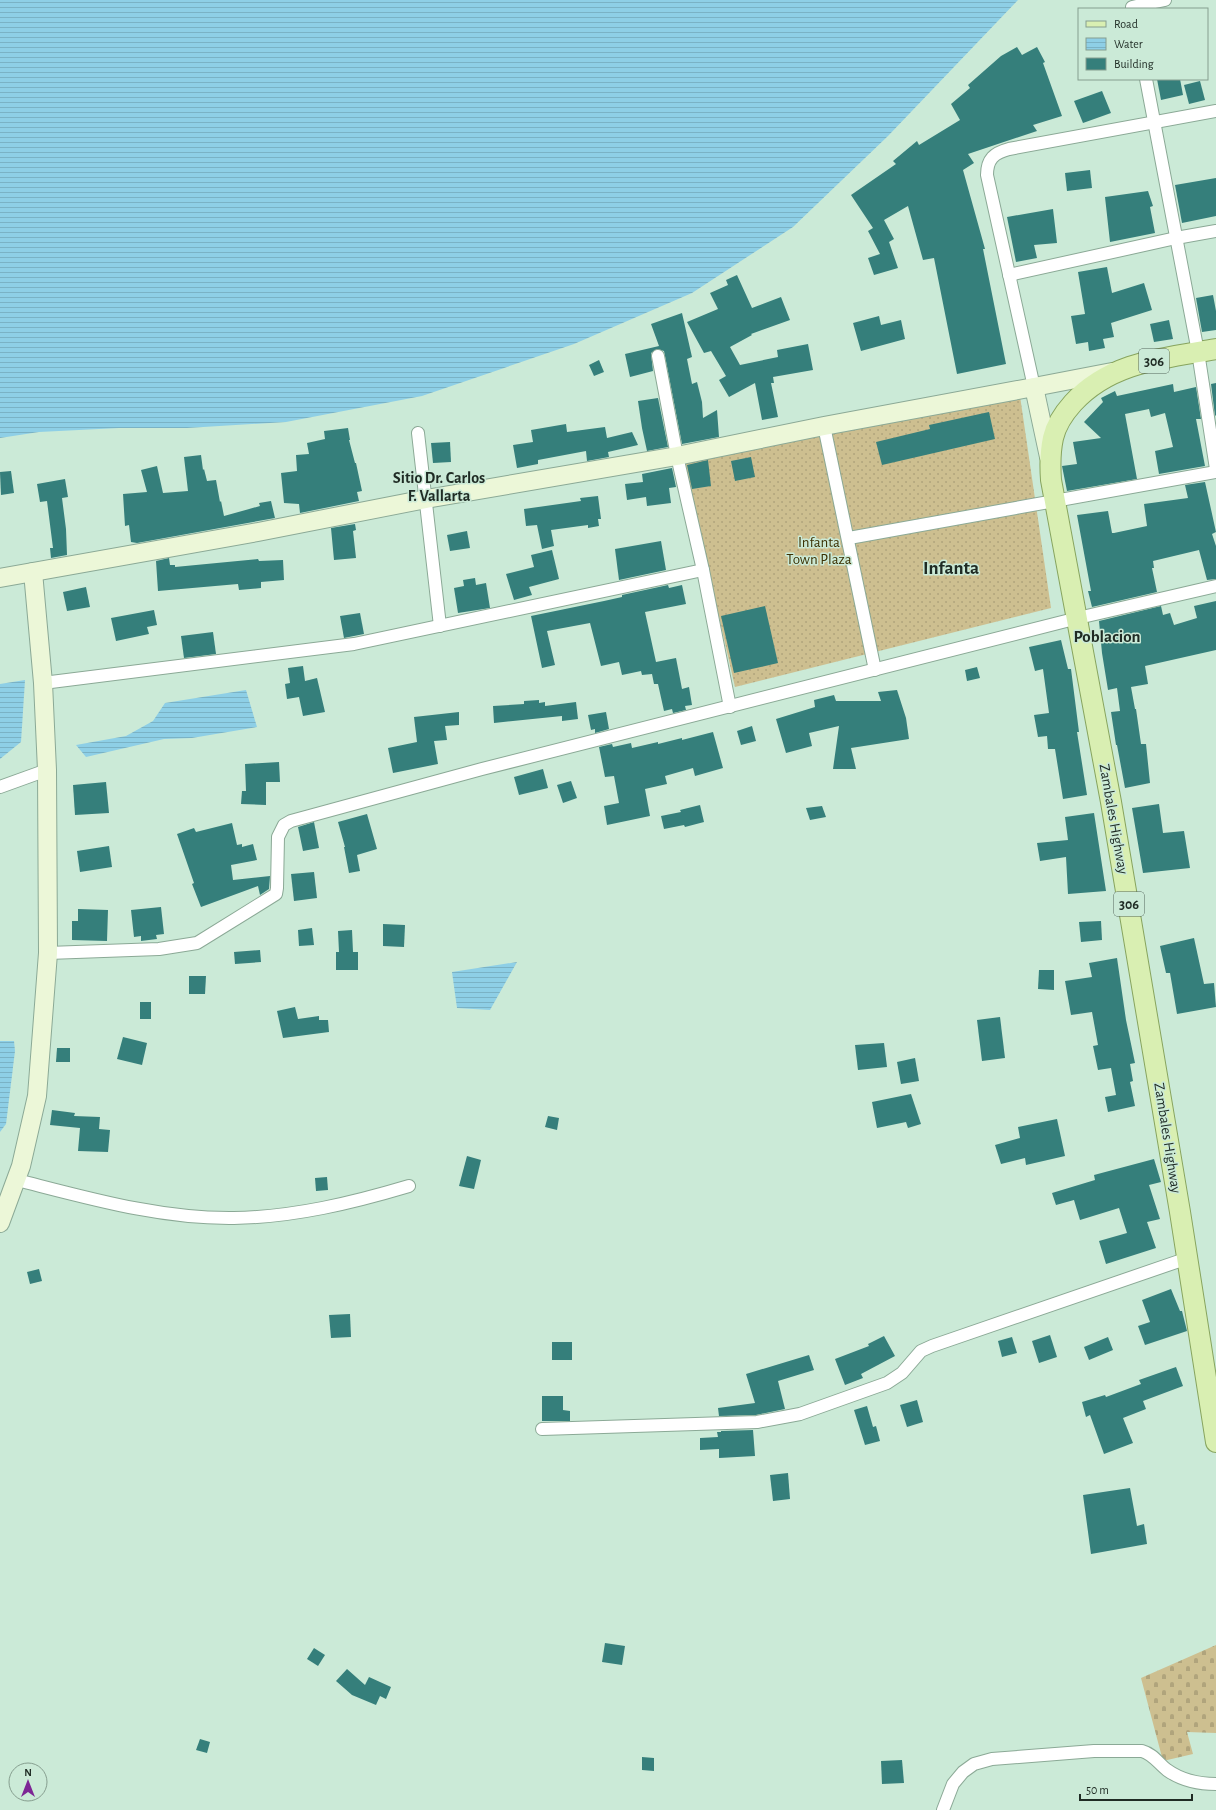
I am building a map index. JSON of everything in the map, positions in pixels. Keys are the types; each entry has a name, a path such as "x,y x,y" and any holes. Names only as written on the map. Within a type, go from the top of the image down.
{"main road":[{"name":"Zambales Highway","path":"1207,350 1134,365 1118,370 1096,382 1081,394 1069,407 1060,421 1053,437 1050,459 1055,500 1111,802 1188,1258 1216,1442"}],"street":[{"path":"1132,6 1165,0"},
{"path":"1146,80 1176,238 1207,350 1216,469"},
{"path":"1050,459 987,175 987,166 990,159 997,152 1009,148 1216,111"},
{"path":"1009,275 1216,230"},
{"path":"658,356 677,456 704,570 730,707"},
{"path":"0,578 258,532 426,499 677,456 824,426 1118,370"},
{"path":"824,426 849,538 875,670"},
{"path":"418,433 440,626"},
{"path":"849,538 1216,472"},
{"path":"43,683 329,648 704,570"},
{"path":"0,1223 17,1180 32,1124 40,1074 48,953 47,770 43,683 32,572"},
{"path":"48,953 159,949 197,943 276,894 278,837 284,825 291,821 482,769 1078,618 1216,586"},
{"path":"0,787 47,770"},
{"path":"17,1180 127,1207 164,1214 235,1218 326,1208 409,1186"},
{"path":"542,1429 757,1422 800,1414 887,1383 902,1373 921,1351 932,1346 1188,1258"},
{"path":"943,1810 954,1784 963,1772 974,1764 992,1759 1094,1751 1142,1751 1148,1753 1166,1769 1182,1778 1203,1783 1216,1784"}],"green space":[{"name":"Infanta Town Plaza","path":"1020,396 1051,608 735,687 684,463"},
{"path":"1216,1645 1216,1733 1187,1732 1193,1754 1163,1761 1141,1678"}],"water":[{"path":"0,0 1018,0 888,136 793,227 692,293 574,344 422,396 286,422 187,428 119,428 39,432 0,438"},
{"path":"25,680 21,742 0,759 0,684"},
{"path":"246,690 257,727 192,738 164,739 86,757 76,745 126,736 153,721 165,703"},
{"path":"517,962 490,1010 457,1008 452,972"},
{"path":"0,1041 14,1041 15,1051 6,1124 0,1132"}],"building":[{"path":"1017,47 1022,55 1037,47 1045,62 1043,63 1062,116 1033,125 1037,131 968,154 974,163 963,170 985,249 983,249 1006,364 957,374 934,258 923,260 908,206 884,220 894,239 889,242 898,268 874,275 868,258 880,254 868,231 873,228 851,195 896,164 893,161 917,141 919,145 960,120 951,104 970,88 968,85 1001,56"},
{"path":"1157,80 1180,80 1183,95 1161,100"},
{"path":"1200,81 1205,100 1189,104 1184,85"},
{"path":"1102,91 1111,113 1083,123 1074,101"},
{"path":"1090,170 1092,188 1067,191 1065,173"},
{"path":"1216,178 1216,216 1182,223 1175,185"},
{"path":"1148,191 1153,206 1150,207 1155,233 1110,242 1105,197"},
{"path":"1053,209 1057,243 1034,245 1037,258 1016,262 1007,217"},
{"path":"1107,267 1112,293 1144,283 1152,310 1111,323 1114,337 1103,339 1105,348 1089,351 1088,342 1076,344 1071,316 1085,314 1078,272"},
{"path":"737,275 752,308 781,297 790,320 751,334 752,335 730,347 740,365 778,357 777,350 808,344 813,370 773,377 774,383 771,383 778,417 762,420 755,383 729,397 719,380 726,376 711,351 704,353 687,322 718,309 710,293 728,285 726,280"},
{"path":"1213,295 1216,311 1216,330 1202,332 1196,298"},
{"path":"682,313 692,357 687,359 692,384 697,382 702,402 703,418 717,410 719,437 682,444 664,351 657,349 651,353 653,371 630,377 625,354 659,346 651,324"},
{"path":"879,316 881,325 901,320 905,339 861,351 853,323"},
{"path":"1169,320 1173,339 1154,342 1150,324"},
{"path":"599,360 604,372 594,376 589,365"},
{"path":"1216,383 1216,415 1215,416 1211,384"},
{"path":"1173,384 1174,392 1196,387 1201,419 1196,419 1205,466 1159,474 1155,451 1173,447 1165,413 1151,417 1149,409 1125,414 1137,479 1067,491 1062,466 1077,464 1073,442 1101,438 1084,422 1103,402 1101,398 1115,391 1117,396"},
{"path":"658,398 668,447 647,451 638,401"},
{"path":"989,412 995,439 882,465 876,442 930,429 929,425"},
{"path":"566,424 567,432 605,427 607,438 632,432 638,445 608,452 609,457 587,461 586,451 538,460 538,464 517,468 513,445 533,442 531,430"},
{"path":"348,428 349,440 362,491 357,492 359,501 300,513 299,504 284,503 281,473 297,471 296,455 309,454 307,443 325,439 324,431"},
{"path":"450,442 451,462 433,463 431,443"},
{"path":"201,455 203,470 204,469 207,481 216,480 224,516 260,506 259,503 271,501 275,518 137,543 131,542 129,525 125,526 123,494 147,492 141,470 157,466 163,493 188,491 184,457"},
{"path":"751,457 755,477 735,481 731,461"},
{"path":"708,460 711,486 692,489 687,465"},
{"path":"672,468 676,487 669,488 671,503 647,506 646,497 627,500 625,484 643,482 642,474"},
{"path":"11,471 14,493 1,495 0,472"},
{"path":"65,479 68,497 62,498 66,529 67,555 51,558 50,548 53,548 47,501 40,502 37,484"},
{"path":"1205,482 1216,532 1212,534 1216,546 1216,579 1207,580 1199,550 1153,561 1154,568 1152,568 1157,592 1092,607 1088,591 1091,591 1077,515 1108,511 1112,533 1147,526 1144,504 1188,498 1185,485"},
{"path":"598,496 601,519 598,519 599,526 588,528 588,525 551,530 554,546 542,549 537,525 526,526 524,509 581,501 580,498"},
{"path":"355,524 356,530 353,531 356,558 334,560 331,528"},
{"path":"467,531 470,548 450,551 447,535"},
{"path":"661,541 666,570 619,580 615,549"},
{"path":"552,550 559,579 529,587 532,595 514,600 506,574 534,567 531,555"},
{"path":"169,558 170,565 175,565 175,567 258,559 259,561 283,560 284,580 261,582 261,588 239,590 238,584 158,591 156,561"},
{"path":"475,578 476,585 486,583 490,608 458,613 454,588 464,586 463,580"},
{"path":"668,585 669,588 682,585 686,604 645,612 656,662 676,658 682,689 689,687 692,705 685,706 686,710 673,713 672,709 664,711 658,684 654,684 652,674 642,675 641,671 622,675 619,662 601,666 590,623 547,631 555,665 542,668 531,616 622,597 622,595"},
{"path":"86,587 90,607 67,611 63,592"},
{"path":"1216,601 1216,650 1145,666 1148,684 1131,687 1141,744 1146,744 1150,783 1125,788 1111,712 1120,711 1117,688 1108,690 1099,621 1161,606 1163,615 1170,613 1174,625 1197,618 1194,606"},
{"path":"765,606 778,663 734,673 721,616"},
{"path":"154,610 157,625 147,627 149,634 116,641 111,618"},
{"path":"360,613 364,634 344,638 340,616"},
{"path":"213,632 216,654 184,658 181,636"},
{"path":"1061,640 1068,669 1071,669 1079,732 1077,732 1087,795 1063,799 1055,749 1048,749 1047,736 1038,737 1034,715 1049,713 1043,669 1035,671 1029,647"},
{"path":"303,666 305,681 317,678 325,712 303,716 299,697 287,699 285,684 290,683 288,668"},
{"path":"977,667 980,678 967,681 965,670"},
{"path":"897,690 906,718 909,739 851,748 856,769 833,769 839,726 809,733 812,746 786,753 776,719 815,707 814,700 834,695 836,701 881,701 878,692"},
{"path":"539,700 539,703 545,702 545,706 576,702 578,719 562,721 562,716 494,723 493,706 524,704 524,701"},
{"path":"459,712 459,725 445,726 447,740 434,741 438,764 393,773 388,748 417,742 414,717"},
{"path":"606,712 609,729 595,733 595,729 591,730 588,715"},
{"path":"752,726 756,741 741,745 737,731"},
{"path":"713,732 723,768 695,776 693,768 665,776 667,784 645,789 650,816 607,825 604,806 619,803 614,776 605,777 599,747 612,744 613,747 631,743 632,748 682,738 682,740"},
{"path":"279,762 280,782 266,782 266,805 241,804 242,791 246,791 245,764"},
{"path":"543,769 548,788 519,795 514,777"},
{"path":"571,781 577,798 563,803 557,785"},
{"path":"106,782 109,813 75,815 73,785"},
{"path":"1159,804 1163,833 1184,831 1190,868 1143,873 1132,808"},
{"path":"700,805 704,822 685,827 684,825 664,829 661,816 681,812 680,810"},
{"path":"822,806 826,817 810,820 806,808"},
{"path":"1094,813 1106,891 1068,894 1066,857 1040,861 1037,843 1068,840 1065,817"},
{"path":"367,814 377,849 357,855 360,871 349,873 345,847 338,822"},
{"path":"314,822 319,848 303,851 298,827"},
{"path":"232,823 237,845 242,844 242,847 253,844 257,860 231,865 233,880 270,876 269,889 260,895 258,886 201,907 192,884 194,883 177,834 194,828 196,832"},
{"path":"109,846 112,867 80,872 77,851"},
{"path":"314,872 317,898 294,901 291,874"},
{"path":"161,907 164,934 156,935 157,939 141,941 141,936 134,937 131,910"},
{"path":"78,909 108,910 107,941 72,940 72,921 78,921"},
{"path":"1101,921 1102,940 1081,942 1079,922"},
{"path":"383,924 405,925 404,947 383,946"},
{"path":"312,928 314,945 299,946 298,930"},
{"path":"352,930 353,952 358,952 358,970 336,970 336,952 339,952 338,931"},
{"path":"1194,938 1204,984 1214,983 1216,1007 1177,1014 1170,973 1166,973 1160,946"},
{"path":"260,950 261,962 235,964 234,952"},
{"path":"1117,958 1126,1020 1135,1063 1130,1064 1133,1081 1130,1082 1135,1106 1108,1112 1105,1097 1116,1095 1111,1068 1098,1070 1093,1046 1098,1045 1092,1012 1071,1015 1065,981 1092,977 1089,963"},
{"path":"1039,970 1054,970 1054,990 1038,989"},
{"path":"189,976 206,976 205,994 189,994"},
{"path":"140,1002 151,1002 151,1019 140,1019"},
{"path":"295,1007 298,1019 319,1016 319,1020 328,1020 329,1032 283,1038 277,1011"},
{"path":"1000,1017 1005,1058 982,1061 977,1020"},
{"path":"123,1037 147,1043 142,1065 117,1059"},
{"path":"884,1043 887,1067 858,1070 855,1045"},
{"path":"57,1048 70,1048 70,1062 56,1062"},
{"path":"915,1058 919,1081 901,1084 897,1062"},
{"path":"911,1094 921,1124 908,1128 906,1122 877,1128 872,1102"},
{"path":"52,1110 75,1113 74,1116 100,1117 99,1129 110,1130 108,1152 78,1151 80,1128 50,1125"},
{"path":"548,1116 559,1118 557,1130 545,1127"},
{"path":"1057,1119 1065,1156 1026,1165 1025,1158 1001,1164 995,1145 1020,1138 1018,1127"},
{"path":"467,1156 481,1160 474,1189 459,1186"},
{"path":"1154,1159 1161,1182 1149,1185 1160,1219 1147,1222 1156,1248 1106,1264 1099,1241 1127,1233 1119,1208 1080,1220 1074,1200 1056,1205 1052,1193 1095,1180 1094,1175"},
{"path":"327,1177 328,1190 316,1191 315,1178"},
{"path":"39,1269 42,1281 30,1284 27,1272"},
{"path":"1171,1289 1180,1311 1182,1311 1187,1331 1145,1345 1138,1326 1150,1322 1142,1300"},
{"path":"350,1314 351,1337 331,1338 329,1315"},
{"path":"1050,1335 1057,1357 1039,1363 1032,1341"},
{"path":"884,1336 895,1356 861,1374 863,1378 845,1385 835,1359 869,1346 868,1344"},
{"path":"1012,1337 1017,1353 1002,1357 998,1341"},
{"path":"1108,1337 1113,1350 1089,1360 1084,1347"},
{"path":"552,1342 572,1342 572,1360 552,1360"},
{"path":"809,1355 814,1370 778,1381 785,1409 756,1415 719,1416 718,1408 755,1403 746,1374"},
{"path":"1176,1367 1183,1386 1143,1401 1146,1409 1123,1418 1133,1443 1104,1454 1090,1415 1086,1417 1082,1402 1105,1395 1106,1397 1141,1384 1139,1380"},
{"path":"542,1396 563,1396 563,1410 570,1411 570,1421 542,1421"},
{"path":"917,1400 923,1422 907,1427 900,1405"},
{"path":"867,1406 873,1427 876,1426 880,1441 865,1445 854,1410"},
{"path":"753,1430 755,1456 719,1458 719,1449 700,1450 700,1438 718,1437 717,1432 721,1431"},
{"path":"788,1473 790,1499 773,1501 770,1475"},
{"path":"1130,1488 1137,1526 1144,1524 1147,1544 1091,1554 1083,1495"},
{"path":"605,1643 625,1646 622,1665 602,1662"},
{"path":"314,1648 325,1655 318,1666 307,1659"},
{"path":"347,1669 365,1685 369,1677 391,1687 386,1699 380,1696 376,1705 352,1695 336,1681"},
{"path":"200,1739 210,1742 207,1753 196,1750"},
{"path":"642,1757 654,1758 654,1771 642,1770"},
{"path":"902,1760 904,1783 882,1784 881,1761"}],"district":[{"name":"Sitio Dr. Carlos F. Vallarta","path":"439,486"},
{"name":"Infanta","path":"951,567"},
{"name":"Poblacion","path":"1107,636"}]}
